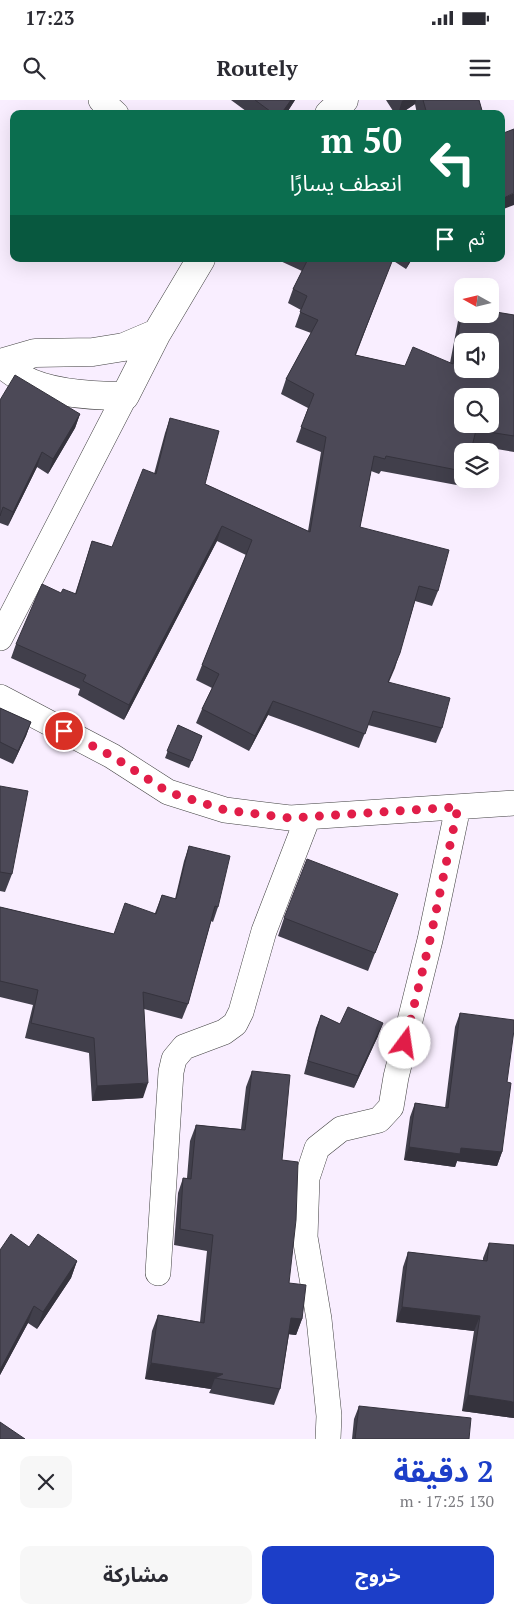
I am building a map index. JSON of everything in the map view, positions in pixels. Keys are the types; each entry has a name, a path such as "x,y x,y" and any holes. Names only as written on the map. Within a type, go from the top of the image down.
{"street":[{"path":"101,100 112,110"},
{"path":"333,110 344,100"},
{"path":"0,638 157,333 199,262"},
{"path":"0,363 36,353 93,352 124,346 157,333"},
{"path":"0,363 24,380 54,390 94,396 125,396"},
{"path":"0,697 112,756 168,792 225,810 290,818 514,803"},
{"path":"328,1439 329,1416 319,1319 305,1237 307,1178 317,1148 341,1129 379,1120 391,1107 396,1077 430,940 458,807"},
{"path":"158,1273 171,1072 174,1059 184,1047 224,1032 235,1024 241,1012 264,931 308,817"}],"building":[{"path":"255,100 291,100 284,110 269,110"},
{"path":"423,100 479,100 482,110 426,110"},
{"path":"514,129 514,193 505,197 505,132"},
{"path":"306,262 392,262 355,355 405,366 413,347 453,364 454,358 454,378 499,378 499,333 458,333 460,323 499,323 499,312 514,315 514,436 495,433 499,433 499,388 454,388 454,433 475,433 473,443 454,443 454,469 386,456 385,459 374,456 360,527 449,550 438,591 419,586 400,653 388,682 450,698 442,728 373,711 365,734 273,701 255,736 202,709 219,674 202,665 252,540 222,526 129,705 83,681 86,675 16,644 42,584 61,593 63,589 76,594 92,541 112,547 143,469 156,474 170,418 219,431 205,484 310,532 326,437 301,427 314,394 286,379 318,320 300,312 307,296 293,289"},
{"path":"15,375 80,414 53,459 42,452 13,512 3,507 0,516 0,400"},
{"path":"0,708 31,722 18,751 0,742"},
{"path":"178,725 202,736 192,761 167,751"},
{"path":"0,786 28,791 12,874 0,872"},
{"path":"189,846 230,856 218,907 215,906 188,1004 143,992 148,1083 97,1086 94,1038 31,1023 38,990 0,981 0,907 114,934 125,903 156,914 162,895 176,899"},
{"path":"307,859 398,894 375,953 284,918"},
{"path":"348,1007 383,1023 358,1076 308,1061 321,1015 340,1024"},
{"path":"460,1013 514,1020 507,1082 511,1083 502,1152 461,1148 460,1154 409,1147 415,1103 448,1108"},
{"path":"252,1071 290,1075 282,1160 298,1162 296,1220 289,1283 306,1285 302,1319 291,1318 280,1389 215,1378 223,1374 151,1363 158,1315 204,1323 213,1235 180,1229 183,1178 191,1179 196,1125 245,1130"},
{"path":"11,1234 29,1247 38,1234 77,1261 43,1312 34,1306 0,1370 0,1250"},
{"path":"489,1243 514,1245 514,1402 468,1395 480,1316 402,1307 408,1252 487,1261"},
{"path":"359,1406 471,1418 469,1439 355,1439"},
{"path":"0,1422 25,1439 0,1439"}],"route":[{"path":"64,731 112,756 168,792 225,810 290,818 458,807 430,940 405,1043"}]}
